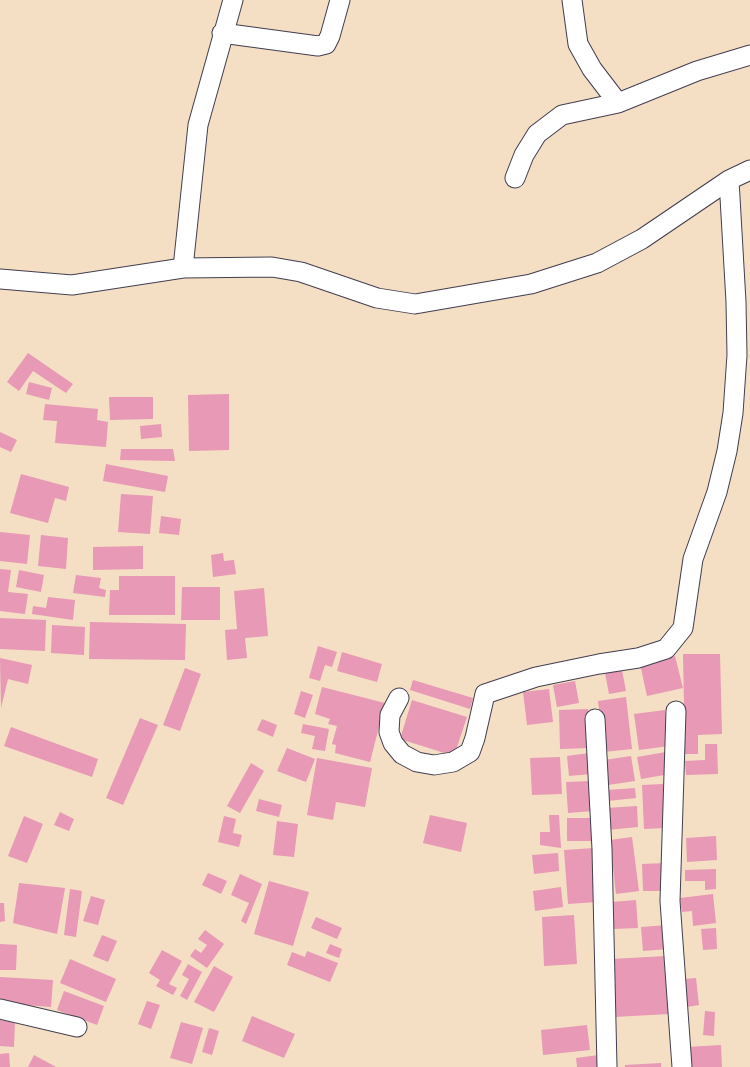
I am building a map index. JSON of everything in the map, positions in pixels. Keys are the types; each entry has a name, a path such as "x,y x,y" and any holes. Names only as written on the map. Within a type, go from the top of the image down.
{"street":[{"path":"183,268 198,125 222,33 233,0"},
{"path":"222,33 318,46 326,44 340,0"},
{"path":"572,0 578,44 592,70 618,103"},
{"path":"515,178 524,155 537,134 562,115 618,103 697,71 750,55"},
{"path":"0,279 72,285 183,268 272,267 302,272 377,298 415,304 531,284 597,263 642,239 729,180 750,170"},
{"path":"399,698 390,715 389,732 393,743 402,754 417,762 434,765 453,762 470,752 485,694 536,677 645,656 666,649 683,628 693,559 717,492 727,451 733,413 736,302 729,180"},
{"path":"676,711 670,901 682,1067"},
{"path":"595,719 602,848 607,1067"},
{"path":"0,1008 77,1026"}],"building":[{"path":"28,353 73,384 66,393 33,371 19,391 7,382"},
{"path":"29,382 52,388 49,400 26,394"},
{"path":"229,394 229,450 189,451 188,395"},
{"path":"109,397 153,397 153,419 110,420"},
{"path":"45,404 98,409 97,420 108,422 106,447 55,443 57,421 43,420"},
{"path":"161,424 162,437 141,439 140,426"},
{"path":"0,432 17,440 11,452 0,447"},
{"path":"121,449 173,449 175,461 120,460"},
{"path":"106,464 168,476 165,492 103,481"},
{"path":"21,474 69,487 66,501 55,498 48,523 10,513"},
{"path":"121,494 153,496 150,534 118,532"},
{"path":"161,516 181,519 179,535 159,533"},
{"path":"0,532 30,535 27,564 0,561"},
{"path":"41,535 68,538 66,569 38,566"},
{"path":"143,546 143,569 93,570 93,547"},
{"path":"223,553 224,561 234,560 236,574 213,577 211,555"},
{"path":"0,569 11,570 8,592 28,594 25,614 0,611"},
{"path":"19,570 44,575 41,592 16,587"},
{"path":"76,575 101,578 99,588 106,590 105,597 73,593"},
{"path":"119,576 175,576 175,615 109,615 110,590 119,590"},
{"path":"182,587 220,587 220,620 181,620"},
{"path":"264,588 268,636 245,638 247,658 227,660 225,630 237,629 234,591"},
{"path":"48,597 75,600 73,620 32,614 33,606 46,608"},
{"path":"0,618 46,620 45,651 0,649"},
{"path":"90,622 186,624 185,660 89,659"},
{"path":"52,625 85,627 84,655 51,653"},
{"path":"318,646 337,652 332,667 325,665 320,681 309,678"},
{"path":"342,652 382,664 377,682 337,671"},
{"path":"683,654 720,654 722,734 698,735 698,754 685,754"},
{"path":"675,656 683,688 647,696 640,664"},
{"path":"0,658 32,665 28,684 8,679 1,708"},
{"path":"185,668 201,674 180,731 163,725"},
{"path":"622,670 626,691 609,694 605,673"},
{"path":"413,680 473,698 470,709 410,690"},
{"path":"575,681 579,703 557,707 553,685"},
{"path":"322,687 385,703 370,762 335,753 336,745 332,744 337,726 328,724 330,719 315,714"},
{"path":"549,689 553,722 527,725 523,692"},
{"path":"301,691 313,695 305,718 294,714"},
{"path":"626,697 632,749 604,752 598,701"},
{"path":"412,700 467,717 454,756 400,739"},
{"path":"588,709 590,748 560,749 559,710"},
{"path":"665,710 669,746 639,750 634,714"},
{"path":"140,718 158,725 123,805 106,798"},
{"path":"262,719 277,725 273,737 257,730"},
{"path":"303,724 329,729 325,751 312,749 315,736 301,733"},
{"path":"11,727 98,759 92,777 4,746"},
{"path":"705,744 717,744 718,774 686,775 685,761 705,760"},
{"path":"287,748 315,759 306,782 277,771"},
{"path":"666,752 670,774 641,779 637,757"},
{"path":"589,753 591,774 569,776 567,756"},
{"path":"631,756 635,781 608,785 604,760"},
{"path":"560,757 562,794 532,795 530,758"},
{"path":"317,758 372,768 365,807 336,802 333,820 307,815"},
{"path":"251,763 264,771 240,813 227,806"},
{"path":"591,781 593,811 568,813 566,782"},
{"path":"663,784 665,828 644,829 642,785"},
{"path":"635,788 636,798 608,801 607,790"},
{"path":"259,799 282,805 279,817 256,811"},
{"path":"637,806 638,827 607,830 606,808"},
{"path":"60,812 74,819 69,831 54,825"},
{"path":"430,815 467,823 461,852 423,843"},
{"path":"549,815 559,815 561,848 540,845 540,832 550,832"},
{"path":"24,816 43,824 27,863 8,856"},
{"path":"224,816 236,819 233,833 242,835 239,847 218,842"},
{"path":"567,818 593,818 593,841 567,841"},
{"path":"277,821 298,824 294,857 273,855"},
{"path":"716,836 717,860 687,862 686,838"},
{"path":"632,837 639,891 616,894 610,840"},
{"path":"594,848 597,902 568,904 564,850"},
{"path":"558,853 559,871 534,874 532,855"},
{"path":"665,863 666,891 643,891 642,864"},
{"path":"716,869 716,889 705,890 705,881 685,881 685,870"},
{"path":"208,873 227,881 221,894 202,885"},
{"path":"240,874 262,884 246,924 241,921 249,903 231,895"},
{"path":"269,881 309,892 293,946 254,934"},
{"path":"19,883 65,888 57,934 13,923"},
{"path":"561,887 563,907 535,911 533,891"},
{"path":"70,889 82,891 76,937 64,935"},
{"path":"713,894 716,923 693,926 692,911 682,912 680,898"},
{"path":"91,896 105,900 98,925 83,921"},
{"path":"636,900 638,928 613,929 611,902"},
{"path":"0,903 4,903 5,921 0,922"},
{"path":"574,915 577,964 544,966 542,917"},
{"path":"316,917 342,928 337,939 311,928"},
{"path":"667,925 669,949 643,951 641,927"},
{"path":"716,928 717,949 703,950 701,929"},
{"path":"205,930 224,944 207,968 190,956 195,949 201,953 207,945 198,939"},
{"path":"102,935 117,941 108,962 93,956"},
{"path":"0,944 17,945 16,970 0,970"},
{"path":"330,944 342,949 339,958 326,953"},
{"path":"162,950 182,961 169,984 177,988 173,995 156,986 160,980 149,973"},
{"path":"307,951 338,963 330,982 287,965 292,952 305,957"},
{"path":"666,956 669,1014 614,1017 611,959"},
{"path":"70,959 116,979 106,1002 60,983"},
{"path":"188,964 202,972 187,1000 180,996 189,979 182,975"},
{"path":"214,966 233,977 214,1012 194,1002"},
{"path":"0,977 53,980 51,1007 0,1003"},
{"path":"696,978 699,1005 687,1007 684,979"},
{"path":"64,991 104,1006 97,1025 57,1010"},
{"path":"147,1001 160,1005 151,1029 138,1024"},
{"path":"705,1011 715,1012 714,1036 703,1035"},
{"path":"252,1016 295,1034 284,1058 242,1041"},
{"path":"0,1020 15,1021 14,1047 0,1046"},
{"path":"181,1022 203,1028 192,1064 170,1058"},
{"path":"587,1025 590,1050 543,1055 541,1030"},
{"path":"209,1028 219,1031 212,1055 202,1052"},
{"path":"721,1045 722,1067 688,1067 687,1047"},
{"path":"9,1053 10,1067 0,1067 0,1054"},
{"path":"34,1055 56,1067 28,1067"},
{"path":"599,1055 601,1067 577,1067 576,1058"},
{"path":"661,1063 661,1067 625,1067 625,1065"}]}
